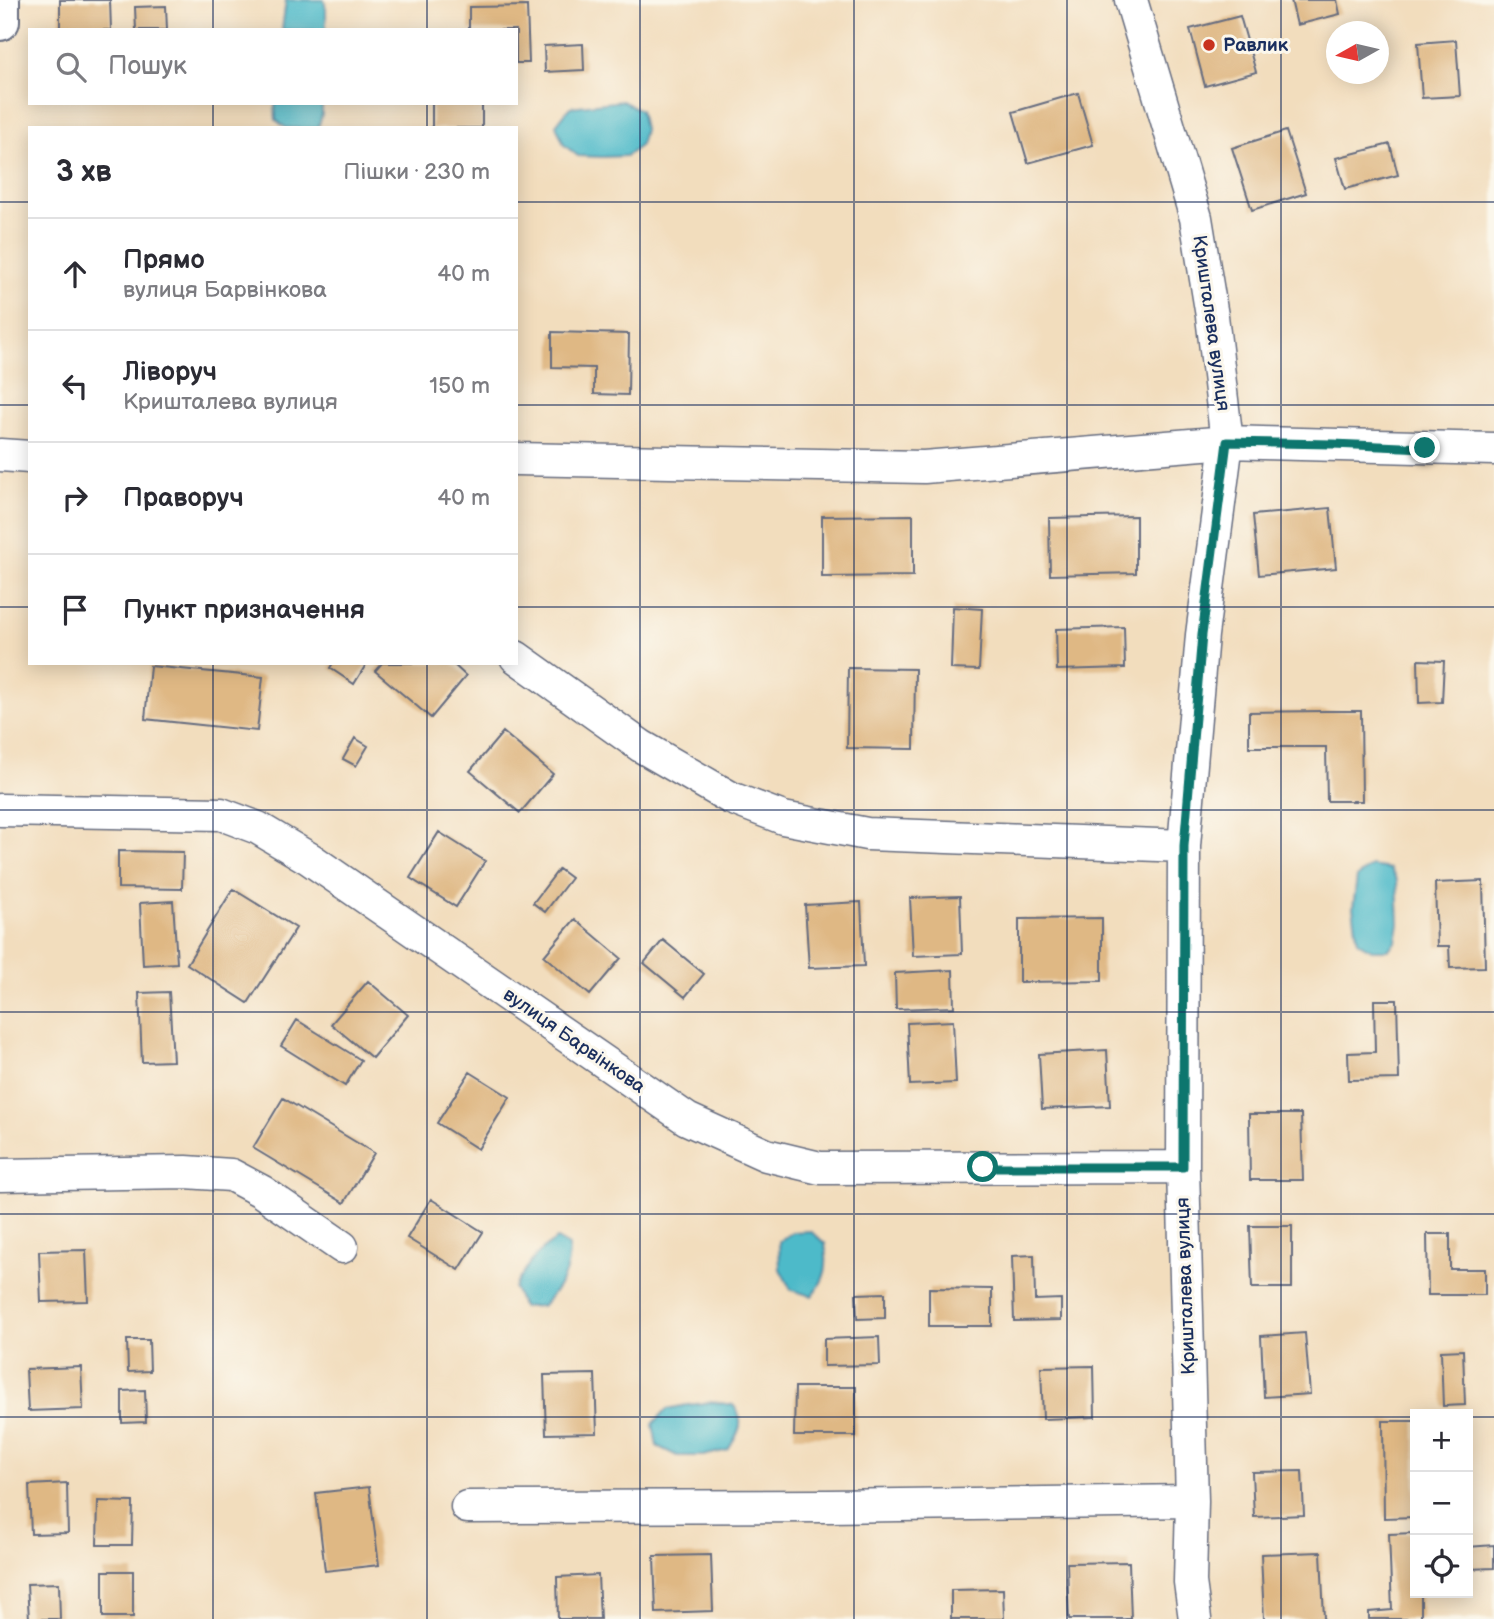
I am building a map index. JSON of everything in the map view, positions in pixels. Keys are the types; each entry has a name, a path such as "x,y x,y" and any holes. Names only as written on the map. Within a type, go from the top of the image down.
{"street":[{"path":"0,0 0,20"},
{"name":"Кришталева вулиця","path":"1131,0 1196,218 1212,316 1227,442 1202,635 1184,846 1183,1167 1192,1501 1190,1582 1195,1619"},
{"path":"518,459 924,467 1227,442 1494,449"},
{"path":"0,455 28,457"},
{"path":"518,658 641,746 731,798 783,818 867,834 1184,846"},
{"name":"вулиця Барвінкова","path":"0,810 221,814 258,828 310,859 687,1119 766,1155 820,1168 1183,1167"},
{"path":"0,1175 186,1172 231,1175 261,1191 342,1247"},
{"path":"467,1507 1192,1501"}],"water":[{"path":"286,0 324,0 326,28 282,28"},
{"path":"622,101 640,110 644,129 640,146 626,156 602,157 578,156 564,145 556,125 570,107"},
{"path":"275,105 322,105 319,126 284,126 276,120"},
{"path":"1371,866 1390,869 1397,881 1399,923 1396,941 1388,950 1372,950 1358,942 1353,908 1357,877"},
{"path":"810,1231 825,1243 826,1258 821,1283 812,1296 791,1290 780,1269 779,1241 793,1232"},
{"path":"557,1239 569,1246 563,1279 542,1306 522,1307 514,1288 532,1260"},
{"path":"714,1402 733,1405 740,1417 740,1428 728,1450 703,1456 677,1456 657,1446 653,1424 667,1409"}],"building":[{"path":"60,0 110,0 111,28 60,28"},
{"path":"1291,0 1337,0 1340,14 1297,25"},
{"path":"166,6 167,28 136,28 135,7"},
{"path":"527,6 529,63 518,63 518,28 469,28 469,7"},
{"path":"1240,16 1256,72 1205,86 1190,29"},
{"path":"1456,40 1460,96 1422,98 1418,43"},
{"path":"583,44 584,70 545,72 544,46"},
{"path":"1078,93 1093,145 1028,163 1013,112"},
{"path":"432,105 482,105 482,126 432,126"},
{"path":"1286,131 1306,193 1252,210 1232,148"},
{"path":"1390,144 1398,175 1345,189 1336,158"},
{"path":"552,332 629,334 628,395 594,394 594,368 552,367"},
{"path":"1330,508 1336,568 1259,575 1253,515"},
{"path":"913,515 913,576 822,577 822,516"},
{"path":"1136,516 1136,573 1050,575 1049,518"},
{"path":"953,607 982,609 979,670 951,669"},
{"path":"1124,627 1125,668 1057,670 1056,629"},
{"path":"1418,660 1444,661 1442,702 1419,703"},
{"path":"332,665 366,665 354,684 330,668"},
{"path":"380,665 454,665 466,676 431,718 375,671"},
{"path":"150,666 263,677 257,731 145,719"},
{"path":"848,668 915,669 914,749 847,748"},
{"path":"1361,711 1362,801 1327,801 1326,747 1249,747 1249,712"},
{"path":"503,732 553,774 520,813 470,771"},
{"path":"355,738 368,746 356,766 343,759"},
{"path":"439,832 485,861 456,907 410,878"},
{"path":"118,851 183,852 182,889 118,888"},
{"path":"559,869 571,878 545,912 533,903"},
{"path":"1483,881 1485,967 1450,968 1449,946 1437,946 1435,883"},
{"path":"233,889 296,928 248,1003 187,964"},
{"path":"960,896 962,954 913,956 910,898"},
{"path":"173,901 177,963 143,965 140,903"},
{"path":"861,902 864,966 809,968 805,905"},
{"path":"1102,918 1102,981 1019,982 1019,919"},
{"path":"575,919 621,958 590,995 544,956"},
{"path":"663,940 704,974 685,997 644,963"},
{"path":"953,970 954,1007 896,1009 895,973"},
{"path":"368,981 408,1015 372,1058 331,1024"},
{"path":"169,992 173,1061 142,1062 139,993"},
{"path":"1374,1000 1397,1000 1399,1079 1349,1080 1348,1053 1375,1052"},
{"path":"297,1020 361,1060 345,1086 281,1046"},
{"path":"953,1021 956,1083 910,1085 907,1023"},
{"path":"1107,1050 1110,1106 1042,1109 1039,1054"},
{"path":"470,1072 510,1097 478,1149 437,1123"},
{"path":"283,1098 374,1153 344,1203 253,1148"},
{"path":"1249,1114 1301,1114 1303,1180 1250,1180"},
{"path":"431,1199 483,1232 459,1270 407,1238"},
{"path":"1250,1226 1292,1226 1292,1288 1252,1288"},
{"path":"1427,1234 1450,1234 1450,1269 1485,1269 1485,1295 1428,1295"},
{"path":"86,1250 88,1301 41,1302 39,1251"},
{"path":"1034,1255 1035,1300 1061,1299 1061,1320 1014,1321 1012,1256"},
{"path":"929,1288 992,1289 992,1326 929,1326"},
{"path":"885,1293 885,1318 857,1319 856,1294"},
{"path":"1305,1333 1310,1394 1264,1397 1261,1336"},
{"path":"879,1337 880,1365 824,1366 824,1339"},
{"path":"127,1340 149,1340 150,1371 128,1372"},
{"path":"1463,1350 1465,1405 1443,1406 1441,1351"},
{"path":"1094,1366 1095,1417 1043,1419 1041,1367"},
{"path":"81,1367 83,1409 28,1411 26,1369"},
{"path":"595,1374 597,1433 546,1434 544,1375"},
{"path":"795,1387 856,1387 856,1436 794,1436"},
{"path":"145,1390 146,1422 122,1423 122,1391"},
{"path":"1383,1421 1410,1421 1410,1517 1384,1518"},
{"path":"1302,1471 1304,1515 1254,1517 1252,1472"},
{"path":"67,1483 68,1533 31,1534 29,1485"},
{"path":"369,1487 379,1565 325,1571 316,1493"},
{"path":"98,1501 133,1502 132,1545 97,1545"},
{"path":"1410,1533 1410,1598 1421,1598 1421,1619 1369,1619 1369,1612 1392,1610 1389,1534"},
{"path":"1494,1545 1494,1568 1473,1569 1473,1547"},
{"path":"1321,1552 1324,1619 1264,1619 1261,1554"},
{"path":"711,1555 713,1611 656,1613 654,1556"},
{"path":"1129,1562 1131,1619 1069,1619 1067,1563"},
{"path":"103,1571 133,1571 133,1617 103,1617"},
{"path":"598,1575 600,1619 558,1619 557,1577"},
{"path":"59,1583 60,1619 29,1619 27,1584"},
{"path":"1003,1589 1004,1619 951,1619 951,1590"}],"place":[{"name":"Равлик","path":"1209,45"}],"route":[{"path":"983,1167 1183,1167 1184,846 1202,635 1227,442 1425,448"}]}
